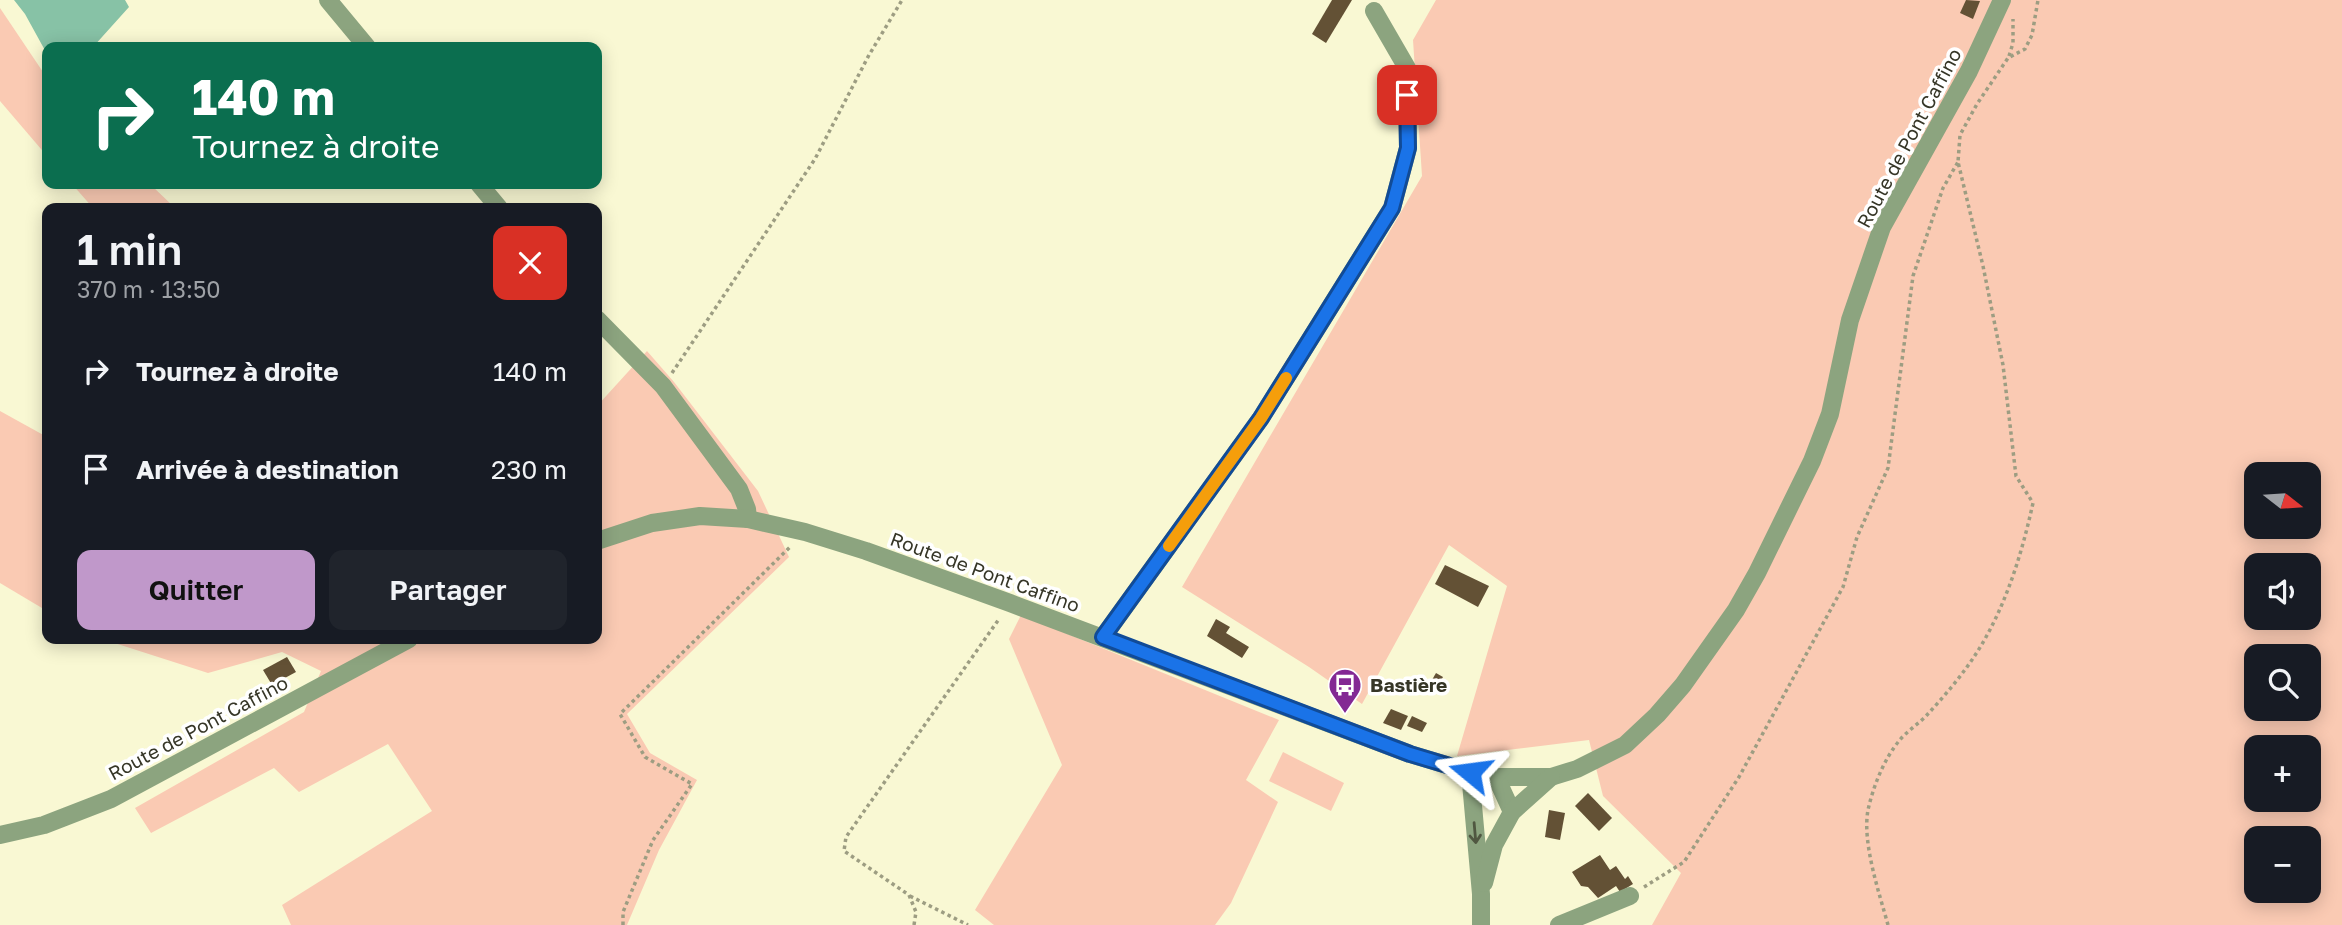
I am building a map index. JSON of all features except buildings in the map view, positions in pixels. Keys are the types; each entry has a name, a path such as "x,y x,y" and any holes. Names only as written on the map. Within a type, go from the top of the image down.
{"street":[{"path":"328,0 362,42"},
{"name":"Route de Pont Caffino","path":"602,539 652,523 700,516 748,519 805,532 866,551 1103,637 1398,750 1496,777 1551,777 1577,769 1625,745 1657,715 1683,685 1736,610 1757,573 1812,461 1829,414 1850,320 1882,227 2007,7"},
{"path":"1103,637 1261,418 1392,208 1408,148 1407,68 1374,11"},
{"path":"483,189 495,203"},
{"path":"602,324 663,386 739,489 748,519"},
{"name":"Route de Pont Caffino","path":"0,835 44,825 111,799 399,644"},
{"path":"1470,772 1481,894 1481,925"},
{"path":"1496,777 1512,812"},
{"path":"1481,894 1494,845 1512,812 1551,777"},
{"path":"1559,925 1630,896"}],"path":[{"path":"663,386 815,159 869,55 902,0"},
{"path":"2008,58 2025,49 2032,34 2038,0"},
{"path":"1888,925 1867,837 1868,810 1880,773 1898,742 1927,715 1965,670 1995,620 2014,576 2033,503 2016,476 2003,365 1958,162 1961,135 1977,104 2008,58 2013,43 2007,7"},
{"path":"1630,896 1684,862 1739,777 1843,587 1857,537 1888,468 1913,276 1943,188 1958,162"},
{"path":"623,925 623,912 653,840 692,784 645,757 620,714 805,532"},
{"path":"968,925 909,895 844,850 846,837 1010,603"},
{"path":"909,895 916,912 914,925"}],"shaded area":[{"path":"14,0 125,0 129,7 98,42 42,42 42,45"},
{"path":"1436,0 2342,0 2342,925 1652,925 1681,873 1603,796 1589,740 1457,756 1507,586 1449,545 1362,704 1309,667 1182,587 1422,176 1413,40"},
{"path":"0,8 42,71 42,150 0,101"},
{"path":"76,189 155,189 170,203 89,203"},
{"path":"647,351 758,491 789,557 627,714 650,753 697,780 659,850 627,925 291,925 282,905 432,811 388,744 299,792 274,768 151,833 135,808 304,712 321,671 282,652 208,673 118,644 602,644 602,400"},
{"path":"0,411 42,434 42,608 0,583"},
{"path":"1021,615 1279,720 1246,780 1278,802 1231,903 1215,925 994,925 975,910 1062,765 1009,639"},
{"path":"1283,752 1344,783 1331,811 1269,781"}],"slow traffic":[{"path":"1169,546 1261,418 1286,378"}],"place":[{"name":"Bastière","path":"1345,715"}],"route":[{"path":"1407,95 1408,148 1392,208 1261,418 1103,637 1410,754 1470,772"}]}
